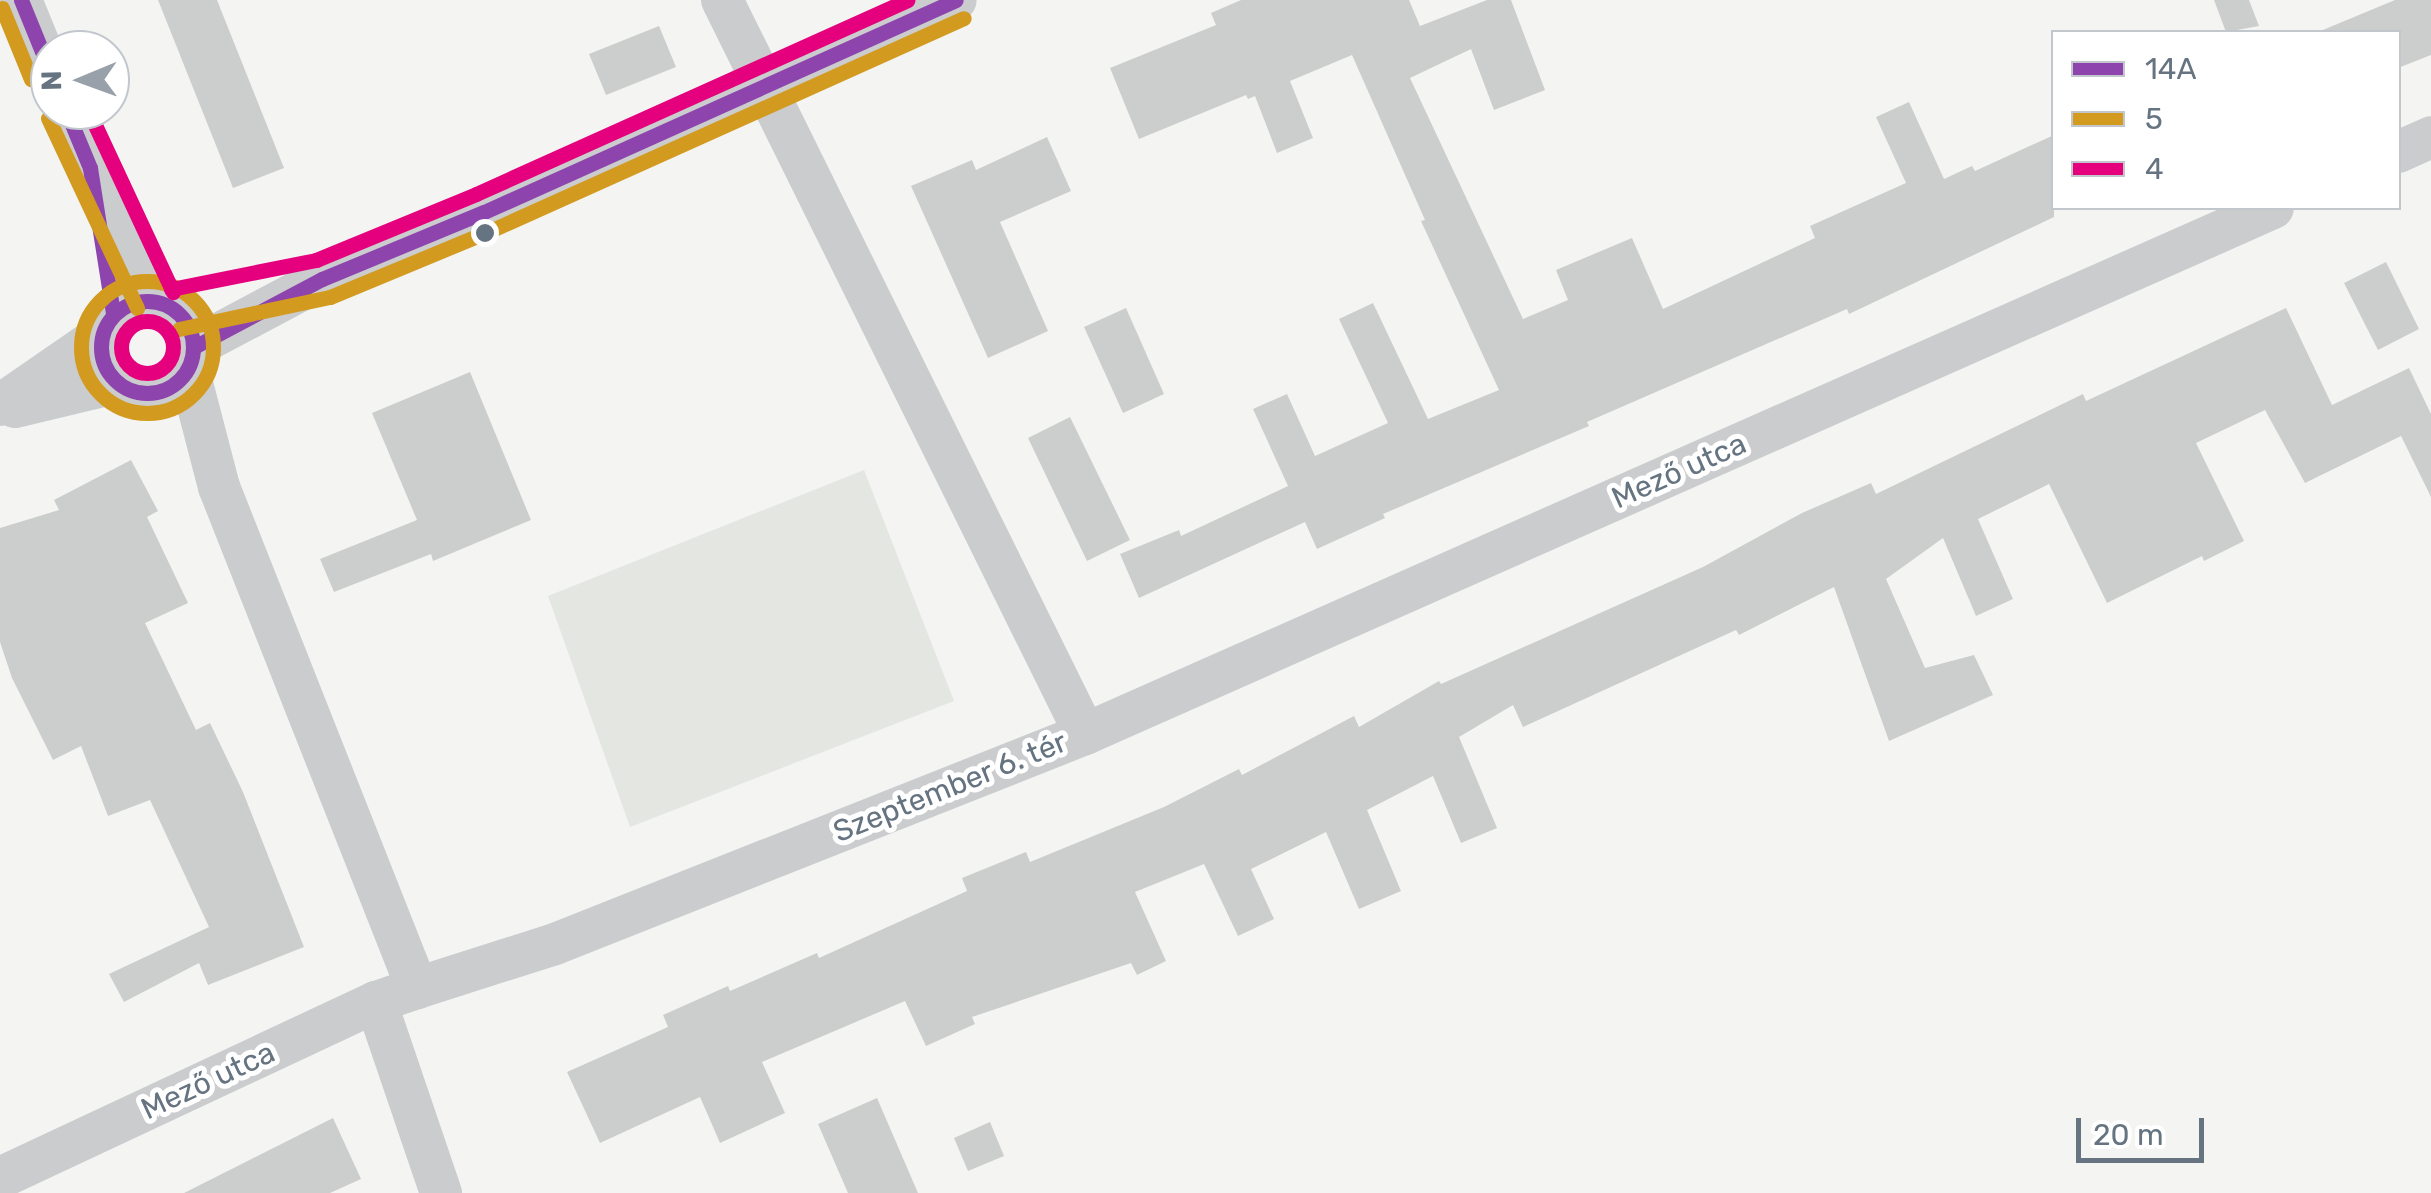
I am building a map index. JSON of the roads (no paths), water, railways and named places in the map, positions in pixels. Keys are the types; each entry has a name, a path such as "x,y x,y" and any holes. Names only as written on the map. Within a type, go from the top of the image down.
{"street":[{"path":"21,0 33,30"},
{"name":"Szeptember 6. tér","path":"417,988 555,944 1085,734 761,86 722,0"},
{"path":"0,408 163,372 322,278 484,212 956,0"},
{"path":"74,130 90,168 165,305 189,326 163,372"},
{"path":"2401,151 2431,137"},
{"path":"90,168 107,324 102,361 163,372"},
{"name":"Mező utca","path":"1085,734 2268,210"},
{"path":"0,408 132,301 165,305 322,278"},
{"path":"163,372 219,488 417,988"},
{"name":"Mező utca","path":"0,1178 376,1002 417,988"},
{"path":"376,1002 442,1193"}]}
